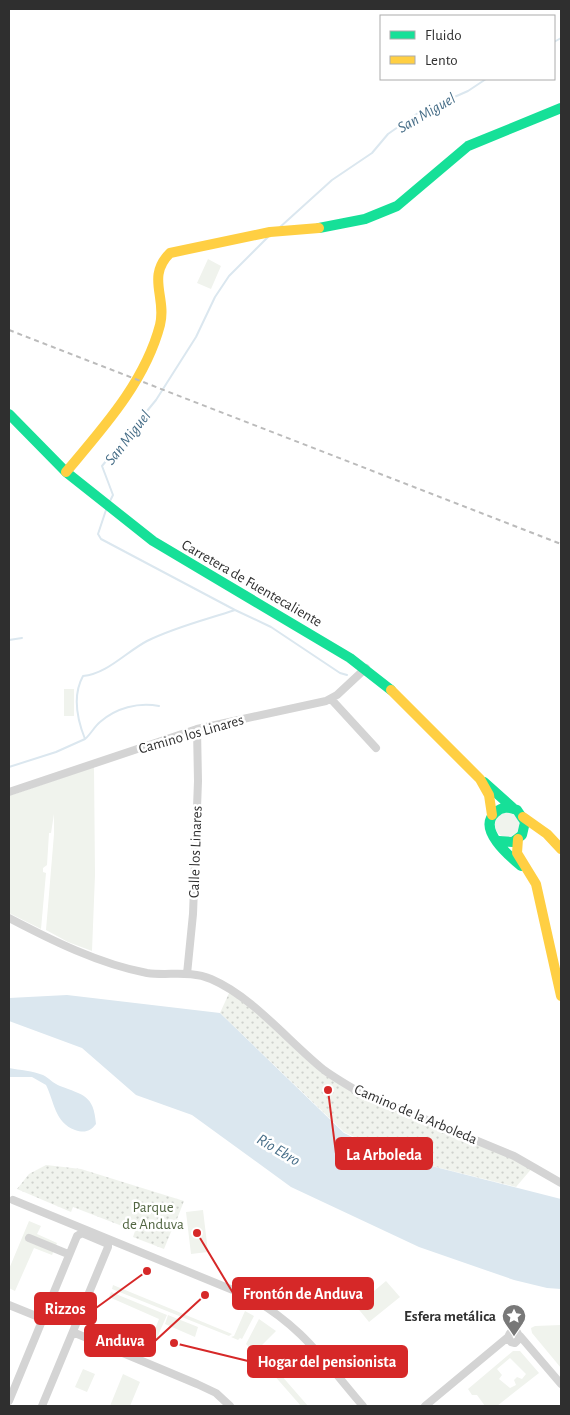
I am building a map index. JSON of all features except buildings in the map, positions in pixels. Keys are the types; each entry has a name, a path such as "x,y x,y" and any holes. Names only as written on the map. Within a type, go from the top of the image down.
{"main road":[{"path":"66,472 125,401 154,344 162,316 156,277 161,261 170,253 274,232 349,223 381,213 397,206 415,193 468,146 481,139 561,108"},
{"name":"Carretera de Fuentecaliente","path":"9,414 40,448 66,472 170,553 366,668 408,706 480,779 513,808"},
{"path":"480,779 489,795 492,815 489,823 490,832 512,857 529,871"},
{"path":"492,815 501,808 513,808 547,834 561,849"},
{"path":"523,817 517,853 529,871 537,889 559,968 561,996"},
{"path":"499,841 508,843 535,830 547,834"}],"street":[{"name":"Camino los Linares","path":"9,792 197,729 331,699 366,668"},
{"path":"331,699 376,748"},
{"name":"Calle los Linares","path":"187,974 193,914 198,781 197,729"},
{"name":"Camino de la Arboleda","path":"9,918 60,942 123,966 147,973 187,974 211,980 259,1012 324,1070 353,1088 514,1156 561,1184"},
{"path":"13,1200 245,1295 272,1309 302,1335 363,1406"},
{"path":"9,1394 80,1226"},
{"path":"9,1401 77,1236 82,1233 108,1244 108,1247 43,1406"},
{"path":"30,1238 68,1254"},
{"path":"43,1406 114,1240"},
{"path":"9,1305 41,1318"},
{"path":"75,1333 196,1383 216,1393 230,1406"},
{"path":"425,1406 508,1337 511,1342 515,1343 519,1340 520,1336 561,1384"}],"green space":[{"path":"208,259 221,266 211,289 197,283"},
{"path":"64,689 74,689 74,716 64,716"},
{"path":"94,767 95,875 92,951 68,942 46,930 54,814 51,833 49,833 47,865 43,868 43,872 46,873 41,929 9,913 9,796"},
{"path":"507,813 516,816 519,825 516,834 507,837 498,834 495,825 498,816"},
{"path":"230,991 336,1079 533,1167 516,1187 392,1156 344,1132 220,1013"},
{"name":"Parque de Anduva","path":"46,1165 81,1169 184,1201 177,1219 179,1220 176,1227 173,1227 164,1249 133,1237 135,1231 73,1207 71,1212 17,1189 29,1174"},
{"path":"203,1210 208,1252 191,1254 186,1212"},
{"path":"29,1221 41,1226 37,1234 57,1243 52,1255 34,1248 15,1291 9,1288 9,1269"},
{"path":"386,1281 400,1297 369,1322 356,1306"},
{"path":"113,1285 232,1334 229,1336 112,1289"},
{"path":"111,1292 167,1315 153,1347 149,1345 159,1319 109,1297"},
{"path":"245,1311 254,1316 242,1339 238,1340 231,1337 234,1336"},
{"path":"168,1315 198,1327 195,1337 165,1324"},
{"path":"259,1319 276,1331 261,1346 261,1352 256,1355 246,1344"},
{"path":"561,1325 561,1368 532,1333 531,1328 535,1326"},
{"path":"513,1351 520,1351 539,1373 497,1406 485,1406 477,1395 472,1395 468,1389","holes":["510,1358 526,1374 522,1379 517,1377 514,1380 516,1385 510,1388 499,1379 502,1375 497,1369"]},
{"path":"262,1353 308,1406 301,1406 258,1357"},
{"path":"83,1369 95,1374 87,1392 75,1387"},
{"path":"123,1374 140,1382 130,1406 110,1406"}],"water":[{"name":"Río Ebro","path":"67,995 220,1013 344,1133 392,1156 561,1199 561,1289 547,1288 514,1280 419,1247 291,1187 192,1115 136,1095 82,1048 9,1021 9,998"},
{"path":"9,1068 43,1075 58,1085 81,1094 93,1107 96,1124 84,1132 68,1127 59,1117 46,1085 32,1077 9,1077"}],"waterway":[{"name":"San Miguel","path":"555,41 561,38"},
{"name":"San Miguel","path":"279,228 332,180 372,153 388,134 418,113 468,91 484,80"},
{"name":"San Miguel","path":"109,503 113,495 102,466 156,400 196,337 215,297 229,276 268,237"},
{"name":"San Miguel","path":"9,767 56,752 85,739 77,708 78,691 83,676 108,667 147,641 158,636 235,610 101,539 98,534 106,510"},
{"path":"235,610 271,627 340,673 347,675"},
{"path":"9,640 22,638"},
{"path":"85,739 100,722 113,713 128,707 143,705 159,706"}],"railway":[{"path":"9,330 561,544"}],"traffic: fast":[{"path":"319,228 365,219 397,206 468,146 561,108"},
{"path":"9,414 66,472 153,541 350,658 391,690"},
{"path":"484,782 513,808"},
{"path":"499,841 513,842 522,835 525,822 517,810 511,808 500,809 490,819 490,827 497,842 521,866"}],"traffic: slow":[{"path":"66,472 108,421 144,366 160,325 159,270 170,253 270,232 319,228"},
{"path":"391,690 480,779 489,795 492,815"},
{"path":"523,817 547,834 561,849"},
{"path":"518,839 517,853 536,884 561,996"}],"place":[{"name":"La Arboleda","path":"328,1090"},
{"name":"Frontón de Anduva","path":"197,1233"},
{"name":"Rizzos","path":"147,1271"},
{"name":"Anduva","path":"205,1295"},
{"name":"Esfera metálica","path":"514,1337"},
{"name":"Hogar del pensionista","path":"174,1343"}]}
